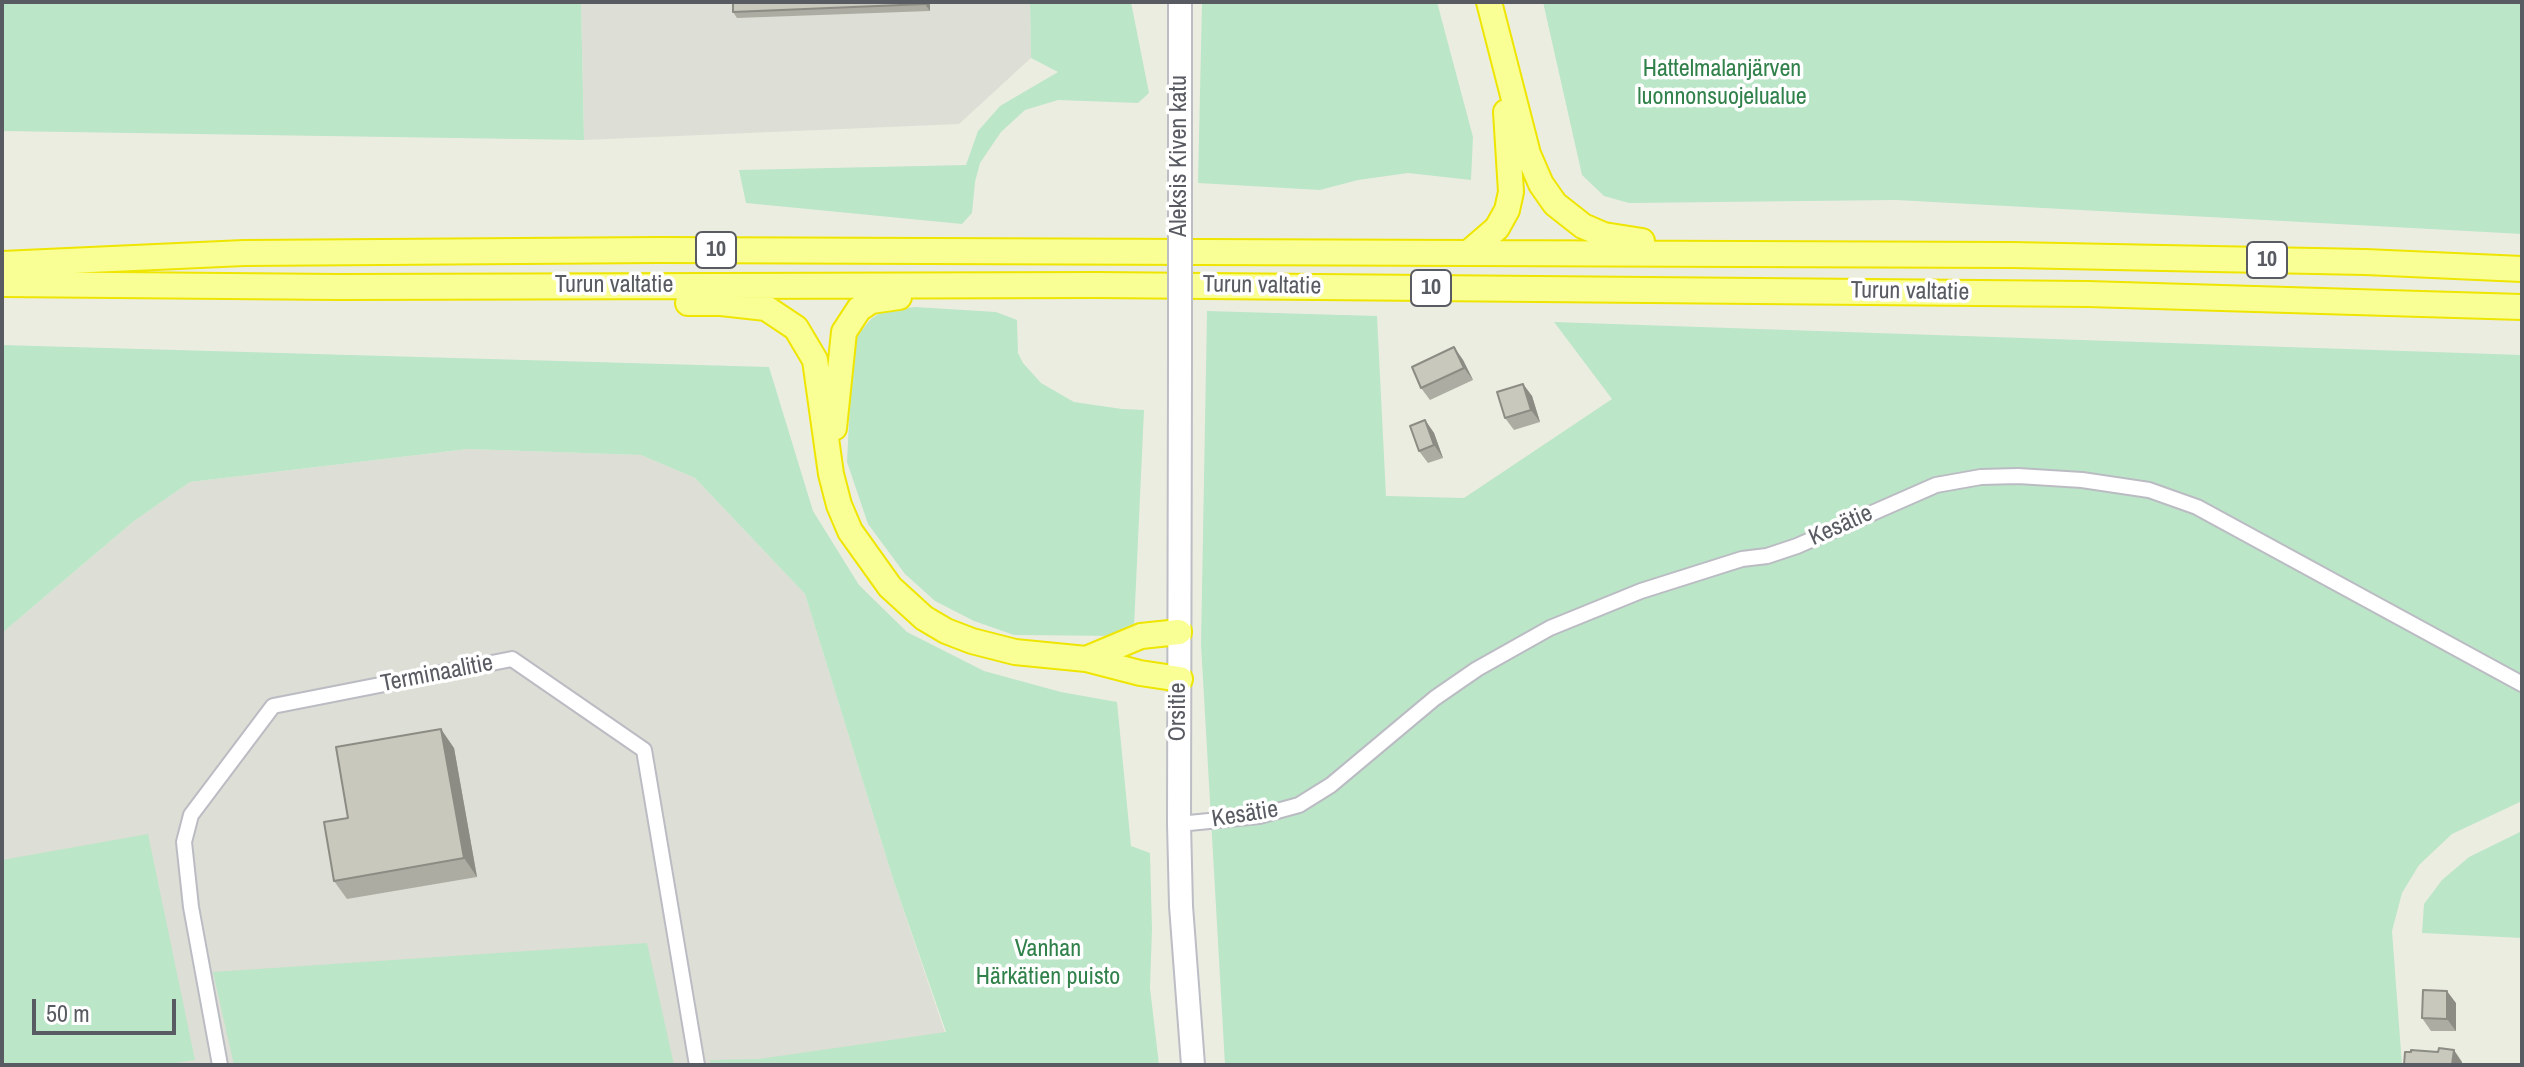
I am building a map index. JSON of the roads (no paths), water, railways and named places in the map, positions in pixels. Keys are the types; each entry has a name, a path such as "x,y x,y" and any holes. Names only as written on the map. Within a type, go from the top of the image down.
{"highway":[{"path":"1489,2 1528,154 1541,184 1555,204 1570,218 1604,235 1724,253"},
{"path":"1468,253 1500,223 1511,192 1503,62"},
{"name":"Turun valtatie","path":"2,264 244,253 446,251 1724,253 2027,255 2365,262 2522,269"},
{"name":"Turun valtatie","path":"2,284 339,287 1097,285 2088,294 2522,307"},
{"path":"831,474 844,332 859,309 871,301 915,295 1097,285"},
{"path":"339,287 383,295 487,303 721,303 766,308 796,328 815,360 831,474 850,531 890,587 924,618 972,641 1015,652 1086,659 1140,673 1180,679"},
{"path":"1086,659 1141,636 1179,632"}],"main road":[{"name":"Aleksis Kiven katu","path":"1180,2 1180,358"},
{"name":"Orsitie","path":"1180,358 1179,824 1181,906 1193,1065"}],"street":[{"name":"Kesätie","path":"1179,824 1259,816 1299,805 1331,785 1435,698 1477,669 1550,628 1641,591 1742,559 1767,556 1797,546 1936,485 1981,477 2082,480 2149,490 2197,507 2522,684"},
{"name":"Terminaalitie","path":"220,1065 191,907 184,842 191,815 273,706 512,659 644,750 697,1065"}],"park label":[{"name":"Hattelmalanjärven luonnonsuojelualue","path":"1722,84"},
{"name":"Vanhan Härkätien puisto","path":"1048,964"}]}
